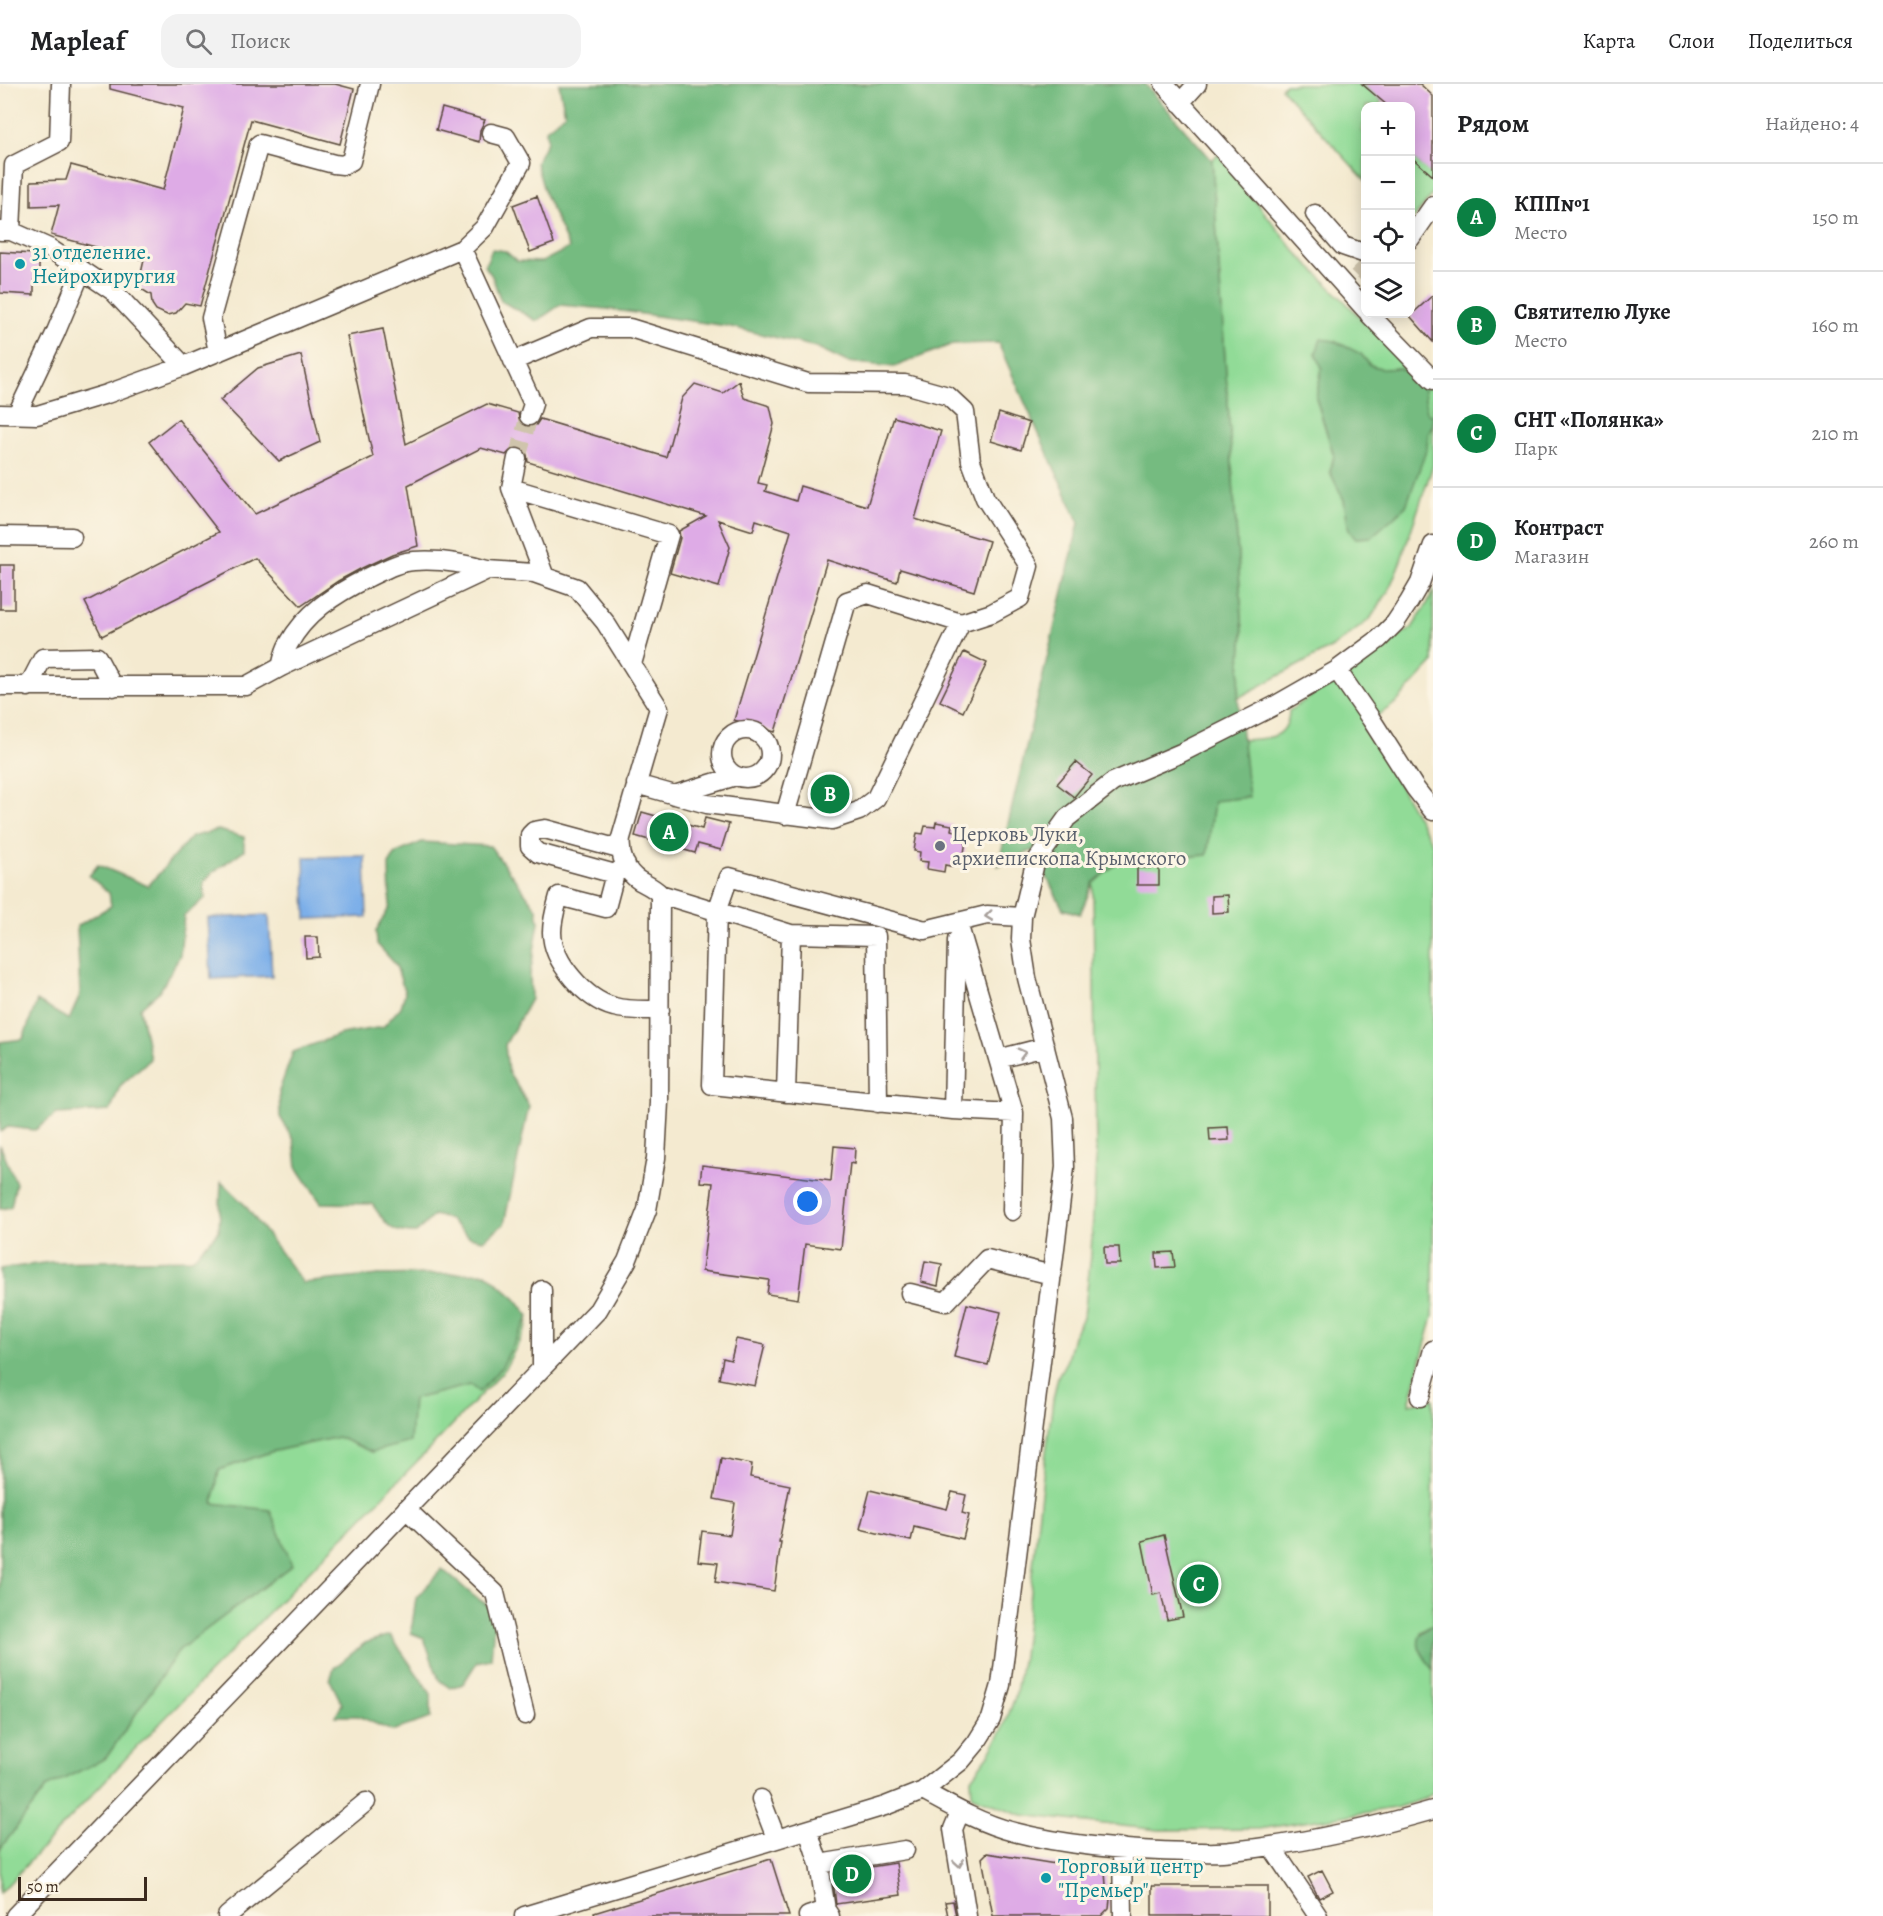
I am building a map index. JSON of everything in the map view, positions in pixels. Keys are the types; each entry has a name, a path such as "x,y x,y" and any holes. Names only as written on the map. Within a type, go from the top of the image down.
{"street":[{"path":"61,84 59,142 14,165 6,231 50,248 113,291 184,366"},
{"path":"218,352 211,318 259,144 334,164 343,165 351,161 370,84"},
{"path":"1164,84 1180,104 1352,283 1361,298"},
{"path":"1180,104 1197,84"},
{"path":"82,270 9,414 37,415 107,394 184,366 462,249 485,227 521,163 506,137 490,133"},
{"path":"1415,232 1433,206"},
{"path":"1315,214 1344,246 1361,252"},
{"path":"462,249 533,404 529,416"},
{"path":"1375,318 1433,380"},
{"path":"513,361 591,328 630,328 808,382 905,384 948,396 965,412 971,461 985,498 1029,566 1020,598 992,613 961,623 868,594 848,601 785,815"},
{"path":"517,459 511,488 545,577"},
{"path":"511,488 669,535 632,664"},
{"path":"0,536 72,537"},
{"path":"524,1916 885,1806 923,1791 961,1761 976,1743 991,1719 1001,1685 1065,1167 1063,1118 1027,978 1021,939 1022,917 1035,864 1067,818 1113,782 1181,753 1274,706 1337,670 1379,639 1395,623 1420,583 1433,545"},
{"path":"281,667 287,646 303,624 321,606 337,594 392,566 413,561 462,562 487,570 534,573 577,588 605,622 659,708 636,784 620,862 606,908 560,896 552,934 558,957 583,990 595,999 613,1007 630,1010 660,1010"},
{"path":"0,686 246,686 281,667 487,570"},
{"path":"636,784 707,804 785,815 832,820 860,811 876,798 961,623"},
{"path":"28,687 44,657 97,657 113,687"},
{"path":"1337,670 1433,812"},
{"path":"674,795 736,776 746,778 755,776 763,771 768,764 769,745 756,732 747,730 737,732 724,744 722,753 724,763 736,776"},
{"path":"704,785 724,763"},
{"path":"620,862 639,880 652,886 660,894 791,934 876,936 925,930 987,915 1022,917"},
{"path":"925,930 729,877 717,911 712,1085 953,1110 1014,1113"},
{"path":"15,1916 598,1310 627,1261 646,1210 656,1158 659,1102 660,894"},
{"path":"958,923 1014,1113 1012,1211"},
{"path":"953,1110 958,923"},
{"path":"786,1093 791,934"},
{"path":"876,936 878,1103"},
{"path":"998,1059 1045,1047"},
{"path":"910,1293 946,1302 987,1259 1052,1275"},
{"path":"542,1290 542,1368"},
{"path":"1420,1397 1433,1350"},
{"path":"406,1509 495,1593 525,1715"},
{"path":"923,1791 960,1812 1013,1832 1084,1845 1161,1851 1230,1852 1271,1846 1376,1827 1433,1810"},
{"path":"761,1799 776,1838"},
{"path":"227,1916 366,1802"},
{"path":"960,1812 953,1829 967,1916"},
{"path":"808,1830 819,1864 828,1913 808,1916"},
{"path":"1271,1846 1318,1916"},
{"path":"1122,1848 1123,1916"},
{"path":"819,1864 905,1850"}],"green space":[{"path":"559,84 1145,84 1212,160 1243,633 1238,698 1249,797 1214,801 1207,855 1120,861 1093,883 1080,914 1063,909 1033,850 998,866 1079,523 998,343 953,344 894,367 847,362 816,347 727,326 607,309 560,305 537,321 501,301 492,276 485,266 492,249 505,251 517,261 542,262 569,248 545,194 536,163 547,141 546,129 565,114"},
{"path":"1285,84 1362,84 1382,101 1361,102 1361,176 1281,88"},
{"path":"1218,154 1295,251 1433,391 1433,417 1427,413 1423,384 1399,368 1384,370 1370,365 1361,354 1316,353 1322,368 1316,398 1334,456 1330,472 1344,500 1349,530 1355,538 1371,537 1427,448 1428,433 1433,425 1433,465 1388,592 1370,619 1336,645 1238,698 1243,633 1212,160"},
{"path":"1415,160 1433,175 1433,194 1415,217"},
{"path":"1321,339 1335,341 1361,354 1370,365 1384,369 1399,368 1411,374 1423,384 1427,413 1433,417 1433,425 1428,433 1427,448 1406,506 1371,537 1355,538 1349,530 1344,500 1330,472 1334,456 1316,398 1322,368 1316,353"},
{"path":"1433,589 1433,663 1396,703 1365,724 1433,845 1433,1316 1409,1404 1433,1399 1433,1624 1421,1632 1420,1649 1433,1670 1433,1793 1424,1799 1395,1808 1259,1829 1159,1830 1022,1815 972,1796 971,1778 989,1754 1003,1729 1015,1697 1023,1656 1053,1400 1058,1376 1067,1360 1073,1336 1084,1316 1091,1254 1096,1159 1093,883 1120,861 1207,855 1214,801 1243,753 1242,740 1267,738 1280,733 1288,721 1289,711 1412,628 1429,601"},
{"path":"218,830 244,837 244,850 211,874 203,884 205,898 184,916 180,955 160,991 140,1008 150,1059 120,1086 110,1111 57,1114 35,1130 8,1127 0,1132 0,1042 23,1039 37,1001 69,1020 80,995 77,926 111,906 109,893 89,876 98,865 148,886 191,837"},
{"path":"422,842 490,846 537,909 539,922 530,974 531,999 505,1045 508,1071 529,1106 504,1224 483,1240 469,1237 449,1219 434,1215 416,1233 407,1233 389,1226 372,1204 321,1203 297,1167 294,1140 280,1117 279,1091 293,1052 341,1034 383,1027 401,1007 405,993 396,965 377,944 376,931 390,906 389,864 396,853"},
{"path":"0,1145 16,1183 11,1207 0,1209"},
{"path":"221,1182 245,1205 303,1283 379,1275 486,1273 516,1299 529,1316 501,1368 479,1392 470,1385 413,1399 410,1442 372,1452 338,1437 270,1452 219,1470 213,1503 270,1510 292,1565 179,1650 106,1758 47,1787 0,1849 0,1269 51,1262 192,1259 219,1231"},
{"path":"529,1316 526,1329 504,1370 131,1753 0,1893 0,1849 47,1787 106,1758 179,1650 292,1565 213,1503 219,1470 270,1452 338,1437 372,1452 413,1399 470,1385 479,1391 501,1368"},
{"path":"442,1569 475,1597 495,1610 491,1659 477,1662 463,1684 450,1688 439,1680 424,1638 411,1633 416,1598"},
{"path":"1433,1624 1433,1670 1421,1651 1419,1640 1425,1630"},
{"path":"390,1635 431,1694 431,1718 392,1731 358,1716 335,1716 342,1704 330,1680 334,1668 365,1643"}],"water":[{"path":"365,856 367,917 306,919 304,857"},
{"path":"269,915 272,976 211,979 208,918"}],"building":[{"path":"110,84 335,84 354,89 340,144 251,120 200,306 185,303 176,313 167,315 156,310 152,304 151,295 138,287 144,260 51,235 59,205 31,206 31,181 66,180 71,165 163,190 184,108 110,89"},
{"path":"1362,84 1420,84 1433,96 1433,176 1415,160 1415,102 1383,102"},
{"path":"442,108 485,120 480,130 479,142 436,130"},
{"path":"537,196 554,243 530,252 513,205"},
{"name":"31 отделение. Нейрохирургия","path":"0,252 39,256 39,280 34,280 34,295 0,293"},
{"path":"1433,295 1433,342 1412,318 1415,318 1415,311"},
{"path":"383,329 406,444 487,404 518,413 520,423 526,427 536,425 540,419 666,457 682,398 695,384 723,393 739,381 744,398 770,406 774,424 758,483 767,485 765,491 796,501 800,486 867,506 894,417 941,431 915,519 989,541 974,591 900,569 897,582 827,560 775,732 734,720 791,531 756,520 753,531 718,520 730,547 719,587 670,573 680,538 679,531 706,516 528,462 527,454 520,447 513,448 506,455 481,448 408,485 418,546 392,554 362,568 301,606 255,558 102,636 85,602 219,532 149,442 178,419 255,514 373,457 347,336"},
{"path":"301,355 320,442 279,461 220,400 258,368"},
{"path":"999,413 1029,423 1021,450 991,441"},
{"path":"0,565 14,565 14,609 0,609"},
{"path":"964,652 987,663 963,712 940,701"},
{"path":"1076,762 1092,775 1074,797 1057,784"},
{"path":"642,812 702,829 705,818 729,824 721,850 698,844 695,853 635,836"},
{"name":"Церковь Луки, архиепископа Крымского","path":"936,822 952,825 951,830 961,832 960,840 966,841 963,859 956,858 955,867 945,865 944,872 927,869 928,862 919,861 920,852 914,851 917,833 923,834 925,826 935,827"},
{"path":"1137,868 1159,868 1159,885 1137,885"},
{"path":"1228,895 1229,912 1212,913 1212,896"},
{"path":"305,937 318,937 319,957 306,958"},
{"path":"1228,1127 1229,1140 1210,1141 1209,1128"},
{"path":"834,1146 855,1148 854,1164 850,1163 841,1249 805,1244 798,1299 767,1294 769,1280 702,1271 713,1183 700,1182 702,1165 831,1181"},
{"path":"1104,1247 1119,1247 1120,1264 1105,1264"},
{"path":"1173,1252 1175,1267 1157,1268 1156,1253"},
{"path":"925,1261 942,1264 938,1286 921,1282"},
{"path":"967,1304 1001,1312 988,1365 954,1357"},
{"path":"736,1339 765,1345 755,1386 719,1379 723,1358 731,1360"},
{"path":"721,1458 752,1464 750,1477 790,1485 779,1542 781,1542 774,1591 715,1582 718,1563 698,1561 702,1531 730,1535 735,1503 714,1499"},
{"path":"870,1490 947,1509 952,1492 966,1495 962,1513 969,1515 963,1539 914,1527 911,1541 860,1529"},
{"path":"1164,1535 1183,1617 1167,1620 1161,1593 1153,1595 1142,1541"},
{"name":"Торговый центр \"Премьер\"","path":"987,1853 1105,1872 1110,1899 1109,1908 1101,1916 993,1916 982,1858"},
{"path":"771,1859 789,1916 595,1916 594,1913"},
{"path":"896,1863 901,1895 836,1904 832,1873"},
{"path":"1322,1870 1333,1891 1319,1898 1308,1877"},
{"path":"1152,1886 1268,1886 1268,1916 1152,1916"},
{"path":"953,1901 956,1916 948,1916 945,1902"}],"tunnel":[{"path":"1357,277 1361,273"},
{"path":"517,458 529,416"}],"place":[{"name":"31 отделение. Нейрохирургия","path":"20,264"},
{"name":"Святителю Луке","path":"830,794"},
{"name":"КПП№1","path":"669,832"},
{"name":"Церковь Луки, архиепископа Крымского","path":"940,846"},
{"name":"СНТ «Полянка»","path":"1199,1584"},
{"name":"Контраст","path":"852,1874"},
{"name":"Торговый центр \"Премьер\"","path":"1046,1878"}]}
